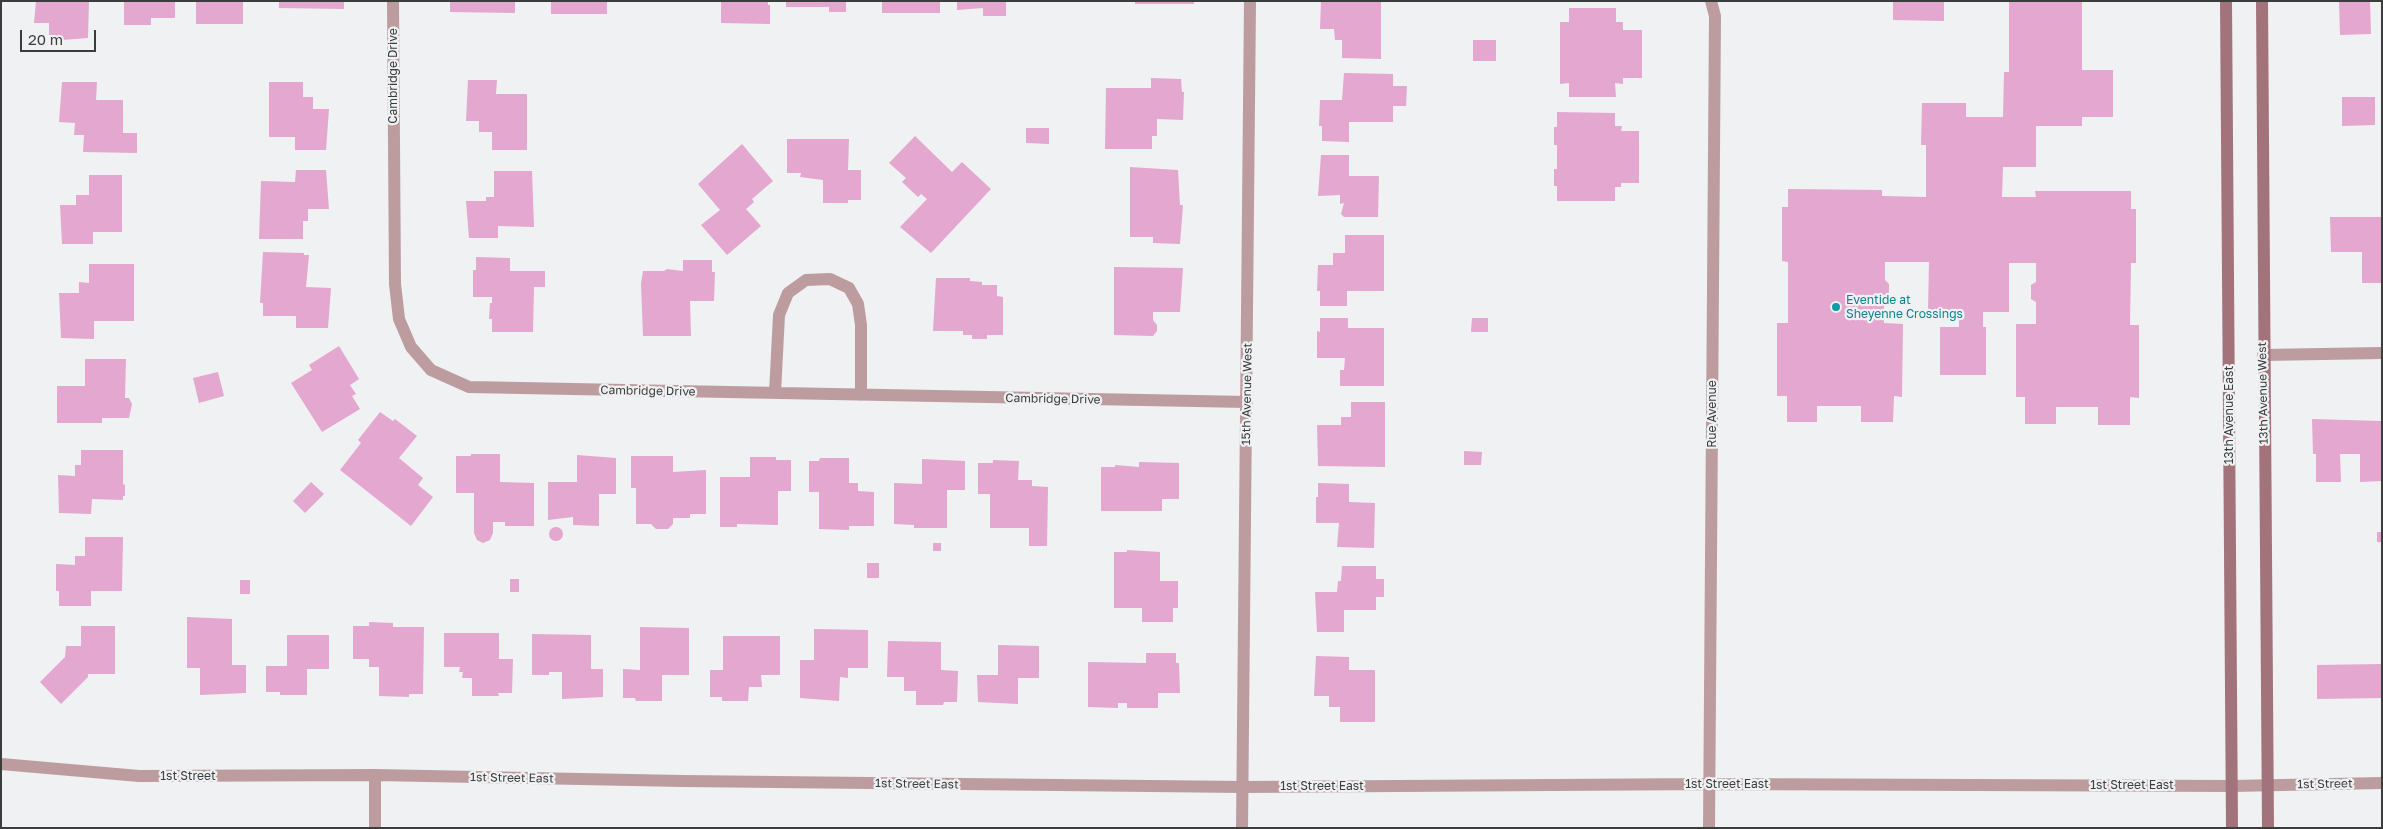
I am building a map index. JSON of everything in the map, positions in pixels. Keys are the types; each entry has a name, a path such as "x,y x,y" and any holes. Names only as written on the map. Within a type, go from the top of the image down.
{"main road":[{"name":"13th Avenue East","path":"2226,1 2232,828"},
{"name":"13th Avenue West","path":"2262,1 2263,355 2269,785"},
{"path":"2268,828 2269,785"}],"street":[{"name":"Cambridge Drive","path":"393,1 395,284 399,319 411,347 431,370 469,388 1247,402"},
{"name":"15th Avenue West","path":"1242,828 1250,1"},
{"name":"Rue Avenue","path":"1709,828 1715,16 1711,1"},
{"path":"775,393 779,315 788,293 806,280 830,279 849,288 858,304 862,325 861,395"},
{"path":"2263,355 2382,353"},
{"name":"1st Street","path":"1,764 139,776 375,775"},
{"path":"375,775 375,828"},
{"name":"1st Street East","path":"375,775 683,781 1243,787 1709,784 2269,785"},
{"name":"1st Street","path":"2269,785 2382,782"}],"building":[{"path":"36,1 89,1 88,38 49,41 49,23 34,23"},
{"path":"124,1 175,1 175,18 151,18 151,25 124,25"},
{"path":"196,1 243,1 243,24 196,24"},
{"path":"279,1 344,1 344,9 279,8"},
{"path":"450,1 515,1 515,13 450,12"},
{"path":"551,1 607,1 607,14 551,14"},
{"path":"721,1 768,1 768,5 770,5 770,24 721,23"},
{"path":"786,1 846,1 846,12 829,12 829,7 786,7"},
{"path":"882,1 940,1 940,13 882,13"},
{"path":"957,1 1006,1 1006,16 983,16 983,8 957,10"},
{"path":"1135,1 1194,1 1194,4 1135,4"},
{"path":"1321,1 1381,2 1381,59 1342,58 1342,40 1335,40 1334,29 1320,29"},
{"path":"1893,1 1944,1 1944,21 1893,20"},
{"name":"Eventide at Sheyenne Crossings","path":"2009,1 2082,1 2082,70 2113,70 2113,117 2082,117 2082,126 2036,126 2036,167 2003,167 2002,197 2036,197 2035,191 2131,191 2131,209 2136,209 2136,263 2131,263 2130,325 2139,325 2139,398 2130,397 2130,425 2098,425 2098,407 2056,407 2056,424 2025,424 2025,397 2016,397 2016,324 2036,324 2036,302 2031,299 2031,285 2036,282 2036,263 2009,263 2009,312 1983,312 1983,327 1986,327 1986,375 1940,375 1940,327 1959,327 1959,311 1928,311 1929,262 1885,262 1885,280 1889,284 1889,296 1884,300 1884,323 1903,324 1902,397 1894,396 1893,422 1861,422 1861,406 1817,406 1817,422 1787,422 1787,396 1777,396 1777,323 1788,323 1788,262 1782,261 1782,207 1788,207 1788,189 1882,190 1882,196 1926,197 1926,145 1921,145 1922,103 1966,103 1966,117 2003,117 2004,72 2009,72"},
{"path":"2339,1 2370,1 2371,34 2340,35"},
{"path":"1569,8 1616,8 1616,22 1623,22 1623,30 1642,30 1642,78 1623,78 1623,84 1615,83 1616,97 1569,97 1569,83 1560,84 1560,22 1569,22"},
{"path":"1473,40 1496,40 1496,61 1473,61"},
{"path":"1344,73 1393,74 1393,86 1407,86 1406,106 1393,106 1393,122 1349,122 1349,142 1322,141 1322,126 1319,126 1320,100 1342,100"},
{"path":"1151,78 1181,79 1182,92 1184,92 1183,120 1157,119 1157,136 1152,136 1152,149 1105,149 1106,88 1151,88"},
{"path":"468,80 497,80 496,94 527,94 527,150 492,150 492,132 479,132 479,121 466,121"},
{"path":"62,82 97,82 96,100 123,100 123,133 137,133 137,153 83,152 84,135 74,135 75,123 59,122"},
{"path":"269,82 303,82 303,97 313,97 313,109 329,109 326,150 295,150 295,137 269,137"},
{"path":"2342,97 2375,97 2375,125 2342,126"},
{"path":"1557,112 1615,113 1615,126 1622,126 1621,131 1639,131 1639,183 1621,183 1621,187 1615,187 1615,201 1557,201 1557,186 1554,186 1554,169 1557,169 1557,145 1554,145 1554,127 1557,127"},
{"path":"1026,128 1049,128 1049,144 1026,143"},
{"path":"915,136 952,172 962,162 991,189 931,253 900,227 927,199 921,194 918,197 902,182 906,178 889,163"},
{"path":"787,139 849,139 848,170 861,170 861,200 848,200 848,203 823,203 823,180 800,177 801,173 787,173"},
{"path":"742,144 773,181 752,199 754,202 746,209 761,226 727,255 701,225 720,210 698,184"},
{"path":"1321,155 1349,155 1349,176 1379,176 1378,217 1344,217 1341,214 1344,203 1340,204 1340,195 1318,196"},
{"path":"1130,167 1178,170 1180,205 1183,205 1180,244 1153,243 1153,237 1130,237"},
{"path":"296,170 326,170 329,209 308,209 308,221 303,221 303,239 259,239 261,181 295,182"},
{"path":"494,171 532,171 534,227 498,226 498,238 469,238 466,201 486,201 486,197 494,197"},
{"path":"89,175 122,175 122,232 93,232 93,244 62,244 60,205 76,205 76,195 89,195"},
{"path":"2330,217 2382,217 2382,283 2362,283 2362,252 2331,252"},
{"path":"1345,235 1384,235 1384,291 1347,291 1347,306 1320,306 1320,291 1317,291 1318,265 1333,265 1333,253 1345,253"},
{"path":"263,252 304,253 304,255 309,255 306,287 331,288 328,328 296,328 296,316 263,316 263,303 260,303"},
{"path":"476,257 510,258 510,271 545,271 545,287 534,287 533,332 492,332 492,319 489,319 492,297 473,297 473,270 476,270"},
{"path":"683,260 712,260 712,272 715,272 714,301 690,301 691,336 643,336 641,284 643,271 664,271 667,269 683,271"},
{"path":"89,264 134,264 134,321 94,321 94,339 61,338 59,293 79,293 79,282 89,283"},
{"path":"1114,267 1183,268 1180,312 1153,312 1153,320 1157,325 1157,331 1153,336 1114,335"},
{"path":"936,278 970,278 970,281 982,282 982,285 997,285 997,296 1003,297 1003,335 987,335 987,339 972,339 972,335 963,335 963,331 933,331"},
{"path":"1320,318 1348,318 1348,328 1384,328 1384,386 1340,386 1340,370 1344,370 1345,358 1317,358 1317,331 1320,332"},
{"path":"1472,318 1488,318 1488,332 1471,332"},
{"path":"339,346 359,379 350,385 356,394 352,396 360,409 322,432 291,383 312,370 309,365"},
{"path":"85,359 126,359 125,398 129,398 132,404 129,418 102,418 102,423 57,423 57,386 85,386"},
{"path":"218,372 224,396 199,403 193,378"},
{"path":"1351,402 1385,402 1385,467 1318,466 1317,425 1341,425 1341,417 1351,417"},
{"path":"380,412 393,421 395,419 417,436 399,458 423,478 418,485 433,497 411,526 340,470 361,443 358,440"},
{"path":"2312,419 2381,421 2382,481 2360,482 2360,454 2340,454 2341,482 2316,482 2316,454 2313,454"},
{"path":"81,450 123,450 123,485 125,484 125,496 123,496 123,500 92,499 91,514 59,513 58,475 75,476 75,465 81,465"},
{"path":"1464,451 1482,452 1481,465 1464,465"},
{"path":"471,454 500,454 500,482 534,483 534,526 505,526 505,522 493,522 493,533 490,540 483,543 477,540 474,533 474,493 456,493 456,456 471,456"},
{"path":"577,455 616,458 616,494 599,494 599,526 573,525 573,517 548,520 548,482 577,482"},
{"path":"631,456 673,456 673,472 706,470 706,514 690,514 690,518 673,518 673,524 668,529 656,529 651,524 636,524 636,488 631,488"},
{"path":"750,457 776,457 776,460 791,460 791,491 778,491 778,525 737,524 737,527 720,527 720,477 750,477"},
{"path":"820,458 849,458 849,483 858,483 858,491 874,492 874,526 849,526 849,530 819,529 819,492 809,492 809,461 819,461"},
{"path":"922,459 965,461 965,490 947,490 947,528 914,528 914,525 894,524 894,483 922,484"},
{"path":"993,460 1019,461 1018,480 1032,480 1032,486 1048,487 1047,546 1029,546 1029,528 990,528 990,494 978,494 978,463 993,463"},
{"path":"1139,462 1179,463 1179,499 1162,499 1162,511 1101,511 1101,467 1115,467 1115,465 1139,467"},
{"path":"311,482 324,494 305,513 293,501"},
{"path":"1318,483 1349,484 1349,502 1375,503 1374,548 1337,547 1339,523 1316,523"},
{"path":"553,527 559,527 563,534 559,541 553,541 549,537 549,531"},
{"path":"2377,532 2382,532 2382,542 2377,542"},
{"path":"85,537 123,537 122,591 91,591 91,606 59,606 59,591 56,591 56,564 75,565 75,556 85,556"},
{"path":"933,543 941,543 941,551 933,551"},
{"path":"1127,550 1160,552 1160,581 1178,581 1178,608 1173,608 1173,622 1142,622 1142,608 1114,608 1114,552 1127,552"},
{"path":"867,563 879,563 879,578 867,578"},
{"path":"1342,566 1376,566 1376,579 1384,579 1384,597 1376,597 1376,610 1344,610 1344,632 1317,632 1315,592 1337,592 1338,581 1341,581"},
{"path":"510,579 519,579 519,592 510,592"},
{"path":"240,580 250,580 250,594 240,594"},
{"path":"187,617 232,619 232,665 246,665 246,693 200,695 200,668 187,668"},
{"path":"369,622 393,623 393,627 424,627 423,694 409,694 409,697 379,696 379,667 369,667 369,659 353,659 353,626 369,626"},
{"path":"81,626 115,626 115,674 88,674 88,677 61,704 40,682 65,657 66,646 81,646"},
{"path":"640,627 689,628 689,675 662,675 662,701 636,701 635,698 623,698 623,669 640,670"},
{"path":"814,629 868,630 868,668 848,668 848,678 840,677 839,701 800,698 800,660 814,660"},
{"path":"444,633 499,633 499,659 513,659 512,693 498,693 499,696 472,696 472,678 462,678 463,672 459,672 460,667 444,667"},
{"path":"532,634 591,635 591,669 603,669 603,697 562,699 562,672 549,672 549,675 532,675"},
{"path":"287,635 329,635 329,669 307,669 307,695 280,695 280,692 266,692 266,666 287,666"},
{"path":"723,636 780,636 780,675 761,675 762,687 749,687 748,701 722,701 722,697 710,697 710,670 723,670"},
{"path":"888,641 941,642 941,670 958,671 957,702 944,702 943,705 916,705 916,691 904,691 904,677 887,677"},
{"path":"998,645 1039,646 1039,678 1018,678 1018,704 978,702 977,675 998,675"},
{"path":"1146,653 1176,653 1176,663 1179,663 1180,693 1158,693 1158,708 1127,708 1127,703 1118,703 1118,708 1088,707 1088,662 1146,663"},
{"path":"1316,656 1349,657 1349,670 1375,670 1375,722 1340,722 1340,707 1329,707 1329,696 1314,696"},
{"path":"2382,664 2382,698 2317,699 2317,665"}],"place":[{"name":"Eventide at Sheyenne Crossings","path":"1836,307"}]}
